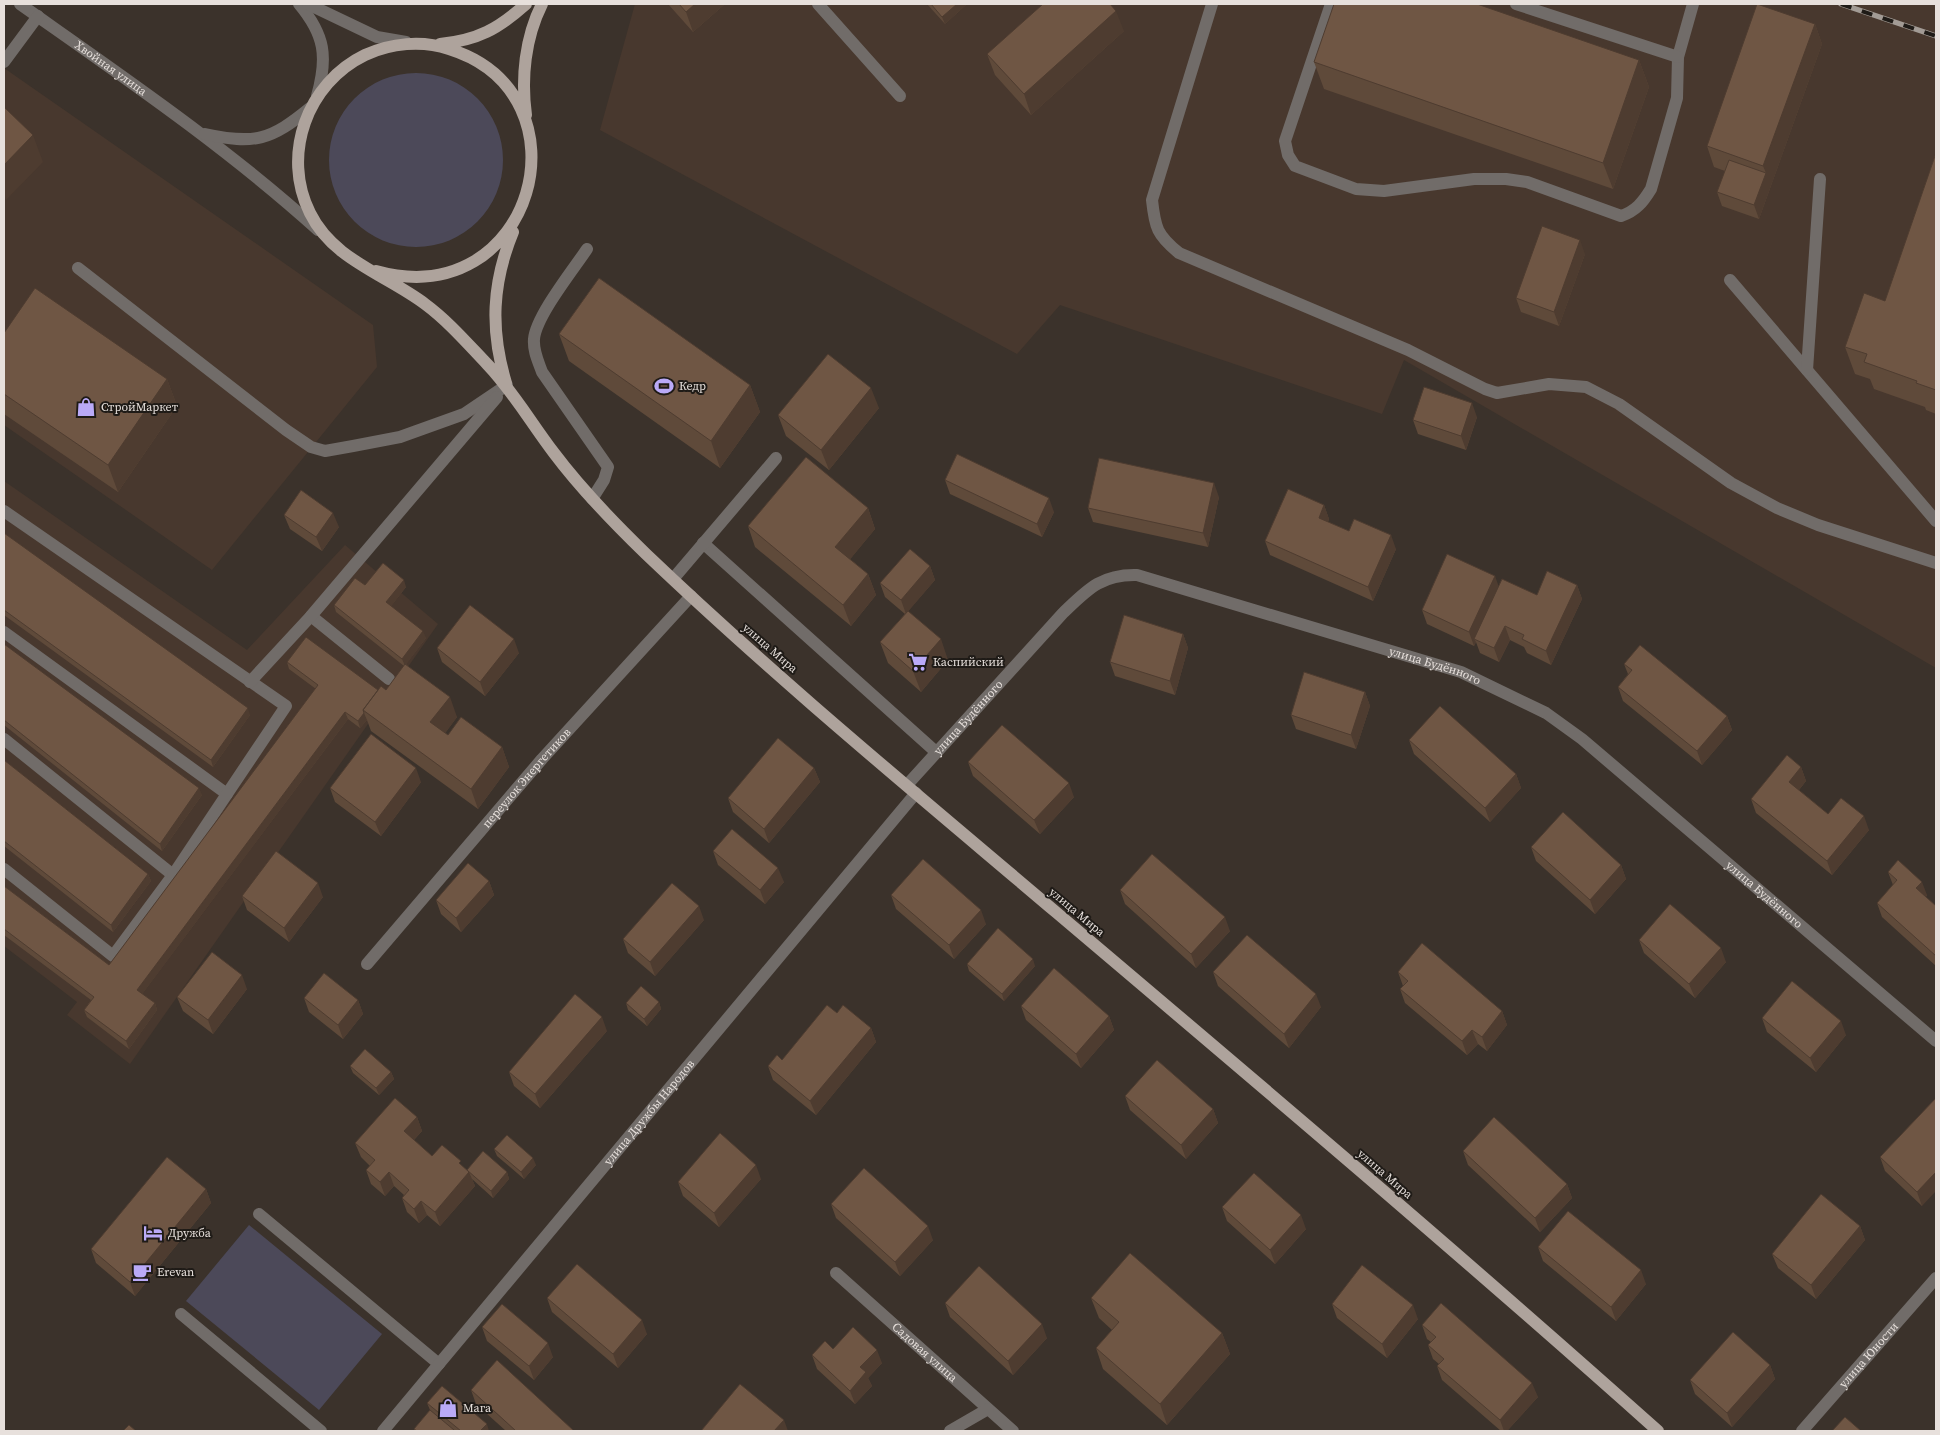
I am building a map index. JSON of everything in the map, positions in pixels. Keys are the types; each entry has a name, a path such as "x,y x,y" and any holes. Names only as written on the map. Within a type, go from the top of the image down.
{"main road":[{"path":"507,385 430,307 376,271 348,257 325,236 309,212 298,175 300,136 310,108 340,71 368,54 388,47 459,42 486,34 526,4"},
{"path":"507,385 499,360 494,306 500,265 523,206 531,173 523,90 524,68 534,25 542,4"},
{"path":"426,45 457,52 489,70 514,98 528,132"},
{"path":"376,271 395,276 424,278 462,268 480,258 502,239 523,206"},
{"name":"улица Мира","path":"507,385 552,450 592,499 691,596 911,789 1353,1164 1658,1431"}],"street":[{"name":"Хвойная улица","path":"20,4 203,133 270,187 325,236"},
{"path":"299,4 316,30 323,48 325,64 318,96"},
{"path":"308,4 377,36 426,45"},
{"path":"818,4 900,96"},
{"path":"1212,4 1152,200 1155,226 1163,240 1178,253 1408,350 1485,389 1497,393 1549,384 1586,387 1619,404 1731,483 1776,508 1818,525 1936,563"},
{"path":"1331,4 1285,141 1288,155 1295,166 1356,189 1384,191 1474,179 1527,182 1621,216 1631,213 1644,201 1651,189 1677,98 1678,58 1694,4"},
{"path":"1516,4 1550,9 1678,58"},
{"path":"4,62 38,16"},
{"path":"203,133 229,139 266,137 279,132 310,108"},
{"path":"1807,370 1820,180"},
{"path":"587,249 538,324 534,338 535,354 542,372 608,467 604,480 592,499"},
{"path":"78,268 286,430 311,447 325,451 400,436 428,428 464,414 507,385"},
{"path":"1730,280 1936,520"},
{"path":"250,682 312,616 507,385"},
{"path":"673,579 776,458"},
{"path":"4,511 286,706 173,875 114,956 4,869"},
{"path":"703,544 936,752"},
{"name":"улица Будённого","path":"911,789 936,752 1063,613 1086,591 1104,579 1120,574 1137,575 1461,672 1546,714 1582,739 1936,1041"},
{"name":"переулок Энергетиков","path":"367,964 542,758 691,596"},
{"path":"312,616 389,679"},
{"path":"4,632 227,794"},
{"path":"4,739 173,875"},
{"name":"улица Дружбы Народов","path":"383,1431 911,789"},
{"path":"259,1214 439,1364"},
{"name":"Садовая улица","path":"836,1273 1013,1431"},
{"name":"улица Юности","path":"1802,1431 1936,1278"},
{"path":"181,1314 321,1431"},
{"path":"950,1431 988,1409"}],"shaded area":[{"path":"635,4 1936,4 1936,668 1404,360 1382,414 1060,305 1017,354 600,130"},
{"path":"4,68 373,325 377,367 212,570 4,425"},
{"path":"416,73 433,75 449,80 471,93 483,105 499,135 503,160 501,177 496,193 483,215 471,227 441,243 416,247 399,245 383,240 361,227 349,215 333,185 329,160 331,143 336,127 349,105 361,93 391,77"},
{"path":"4,481 247,650 345,545 438,624 130,1064 67,1015 77,1002 4,946"},
{"path":"249,1225 382,1334 319,1410 186,1301"}],"building":[{"path":"679,4 695,4 686,12"},
{"path":"931,4 957,4 942,17"},
{"path":"1043,4 1110,4 1116,11 1024,94 987,54"},
{"path":"1334,4 1477,4 1639,60 1603,163 1314,62"},
{"path":"1757,4 1815,24 1763,166 1707,146"},
{"path":"4,107 33,135 4,165"},
{"path":"1936,153 1936,390 1916,383 1917,381 1864,362 1867,354 1845,347 1864,293 1885,301"},
{"path":"1729,160 1766,173 1754,205 1717,192"},
{"path":"1542,226 1580,240 1554,312 1516,298"},
{"name":"Кедр","path":"599,278 750,385 711,441 559,334"},
{"path":"35,288 167,379 108,465 4,394 4,333"},
{"path":"828,354 871,388 821,450 778,415"},
{"path":"1424,387 1472,403 1461,436 1413,420"},
{"path":"957,454 1049,498 1037,524 945,480"},
{"path":"806,457 868,508 835,547 868,574 843,605 748,526"},
{"path":"1099,458 1214,483 1203,533 1088,508"},
{"path":"1288,489 1324,505 1319,518 1349,531 1354,519 1391,535 1368,587 1265,541"},
{"path":"301,490 333,513 316,537 284,515"},
{"path":"4,533 248,708 211,760 4,610"},
{"path":"910,549 930,566 901,600 880,583"},
{"path":"1447,554 1495,576 1469,632 1422,610"},
{"path":"383,563 404,580 386,602 423,631 402,659 334,605 355,578 365,585"},
{"path":"1547,571 1577,585 1546,651 1522,639 1524,635 1505,626 1494,648 1474,639 1502,579 1537,595"},
{"path":"470,605 514,639 480,682 437,648"},
{"path":"908,611 941,639 913,671 880,642"},
{"path":"1124,615 1183,634 1170,681 1110,662"},
{"path":"306,637 378,690 363,710 364,713 358,721 345,712 137,990 155,1003 126,1041 84,1010 94,997 4,929 4,886 109,965 318,685 287,662"},
{"path":"4,644 199,788 160,844 4,720"},
{"path":"1640,645 1727,716 1697,751 1618,687 1632,670 1624,664"},
{"path":"405,664 450,697 430,722 448,735 461,717 502,747 471,789 363,710 381,686 386,690"},
{"path":"1304,672 1365,692 1351,735 1291,715"},
{"path":"1440,706 1516,774 1485,808 1409,740"},
{"path":"1002,725 1069,783 1034,820 968,762"},
{"path":"371,734 416,768 375,822 330,788"},
{"path":"778,738 814,768 764,829 728,798"},
{"path":"1787,755 1801,767 1789,782 1828,814 1841,798 1864,816 1827,861 1751,799"},
{"path":"4,760 148,874 111,925 4,841"},
{"path":"1563,812 1621,865 1590,900 1531,847"},
{"path":"732,829 778,868 760,890 713,851"},
{"path":"276,851 318,883 284,928 242,896"},
{"path":"1152,854 1225,917 1191,954 1120,890"},
{"path":"923,859 981,910 949,945 891,895"},
{"path":"1898,860 1922,882 1916,888 1936,906 1936,956 1877,903 1897,880 1888,872"},
{"path":"468,863 489,881 456,918 436,900"},
{"path":"672,883 699,906 650,962 623,939"},
{"path":"1670,904 1721,948 1689,984 1639,940"},
{"path":"998,928 1033,959 1002,994 967,964"},
{"path":"1247,935 1316,994 1284,1034 1213,972"},
{"path":"1422,943 1502,1011 1482,1037 1472,1030 1462,1041 1400,989 1408,981 1398,972"},
{"path":"212,952 242,975 208,1020 177,997"},
{"path":"1054,968 1109,1016 1076,1054 1021,1006"},
{"path":"324,973 358,1000 338,1025 304,998"},
{"path":"1792,981 1841,1021 1810,1058 1762,1018"},
{"path":"641,986 659,1002 644,1019 626,1003"},
{"path":"575,994 602,1017 535,1094 509,1072"},
{"path":"827,1005 837,1013 843,1005 871,1028 810,1101 768,1066 777,1055 782,1060"},
{"path":"365,1049 391,1072 376,1088 350,1066"},
{"path":"1157,1060 1213,1109 1181,1145 1125,1096"},
{"path":"395,1098 417,1117 404,1131 432,1156 442,1145 461,1161 459,1163 469,1172 435,1212 421,1201 414,1209 402,1198 409,1190 389,1172 380,1182 366,1170 375,1160 355,1143"},
{"path":"1936,1098 1936,1172 1917,1192 1880,1157"},
{"path":"1494,1117 1567,1184 1535,1218 1463,1151"},
{"path":"720,1133 756,1165 714,1213 678,1182"},
{"path":"507,1135 533,1158 521,1172 494,1149"},
{"path":"483,1151 507,1172 491,1191 467,1170"},
{"name":"Дружба","path":"167,1157 206,1189 130,1282 91,1249"},
{"path":"864,1168 928,1226 895,1262 831,1204"},
{"path":"1254,1173 1301,1215 1270,1250 1222,1207"},
{"path":"1821,1194 1860,1226 1811,1285 1772,1254"},
{"path":"1568,1211 1641,1270 1611,1307 1538,1247"},
{"path":"1130,1253 1222,1333 1160,1404 1096,1348 1119,1322 1091,1298"},
{"path":"577,1264 642,1320 613,1354 547,1298"},
{"path":"1362,1265 1413,1305 1382,1344 1332,1304"},
{"path":"979,1266 1042,1324 1008,1361 945,1303"},
{"path":"1441,1303 1532,1383 1500,1420 1437,1366 1444,1359 1428,1345 1436,1337 1422,1325"},
{"path":"502,1304 548,1343 529,1366 482,1327"},
{"path":"853,1327 877,1350 860,1367 866,1372 850,1391 812,1355 825,1341 833,1349"},
{"path":"1733,1332 1770,1365 1727,1413 1690,1380"},
{"path":"497,1360 573,1430 516,1431 471,1390"},
{"path":"740,1384 784,1420 774,1431 701,1431"},
{"path":"442,1386 487,1424 480,1431 461,1431 427,1403"},
{"path":"430,1410 454,1430 417,1431 414,1429"},
{"path":"1845,1417 1861,1431 1832,1431"},
{"path":"129,1425 136,1431 123,1431"}],"railway":[{"path":"1841,4 1936,36"}],"place":[{"name":"Кедр","path":"664,386"},
{"name":"СтройМаркет","path":"86,407"},
{"name":"Каспийский","path":"918,662"},
{"name":"Дружба","path":"153,1233"},
{"name":"Erevan","path":"142,1272"},
{"name":"Мага","path":"448,1408"}]}
